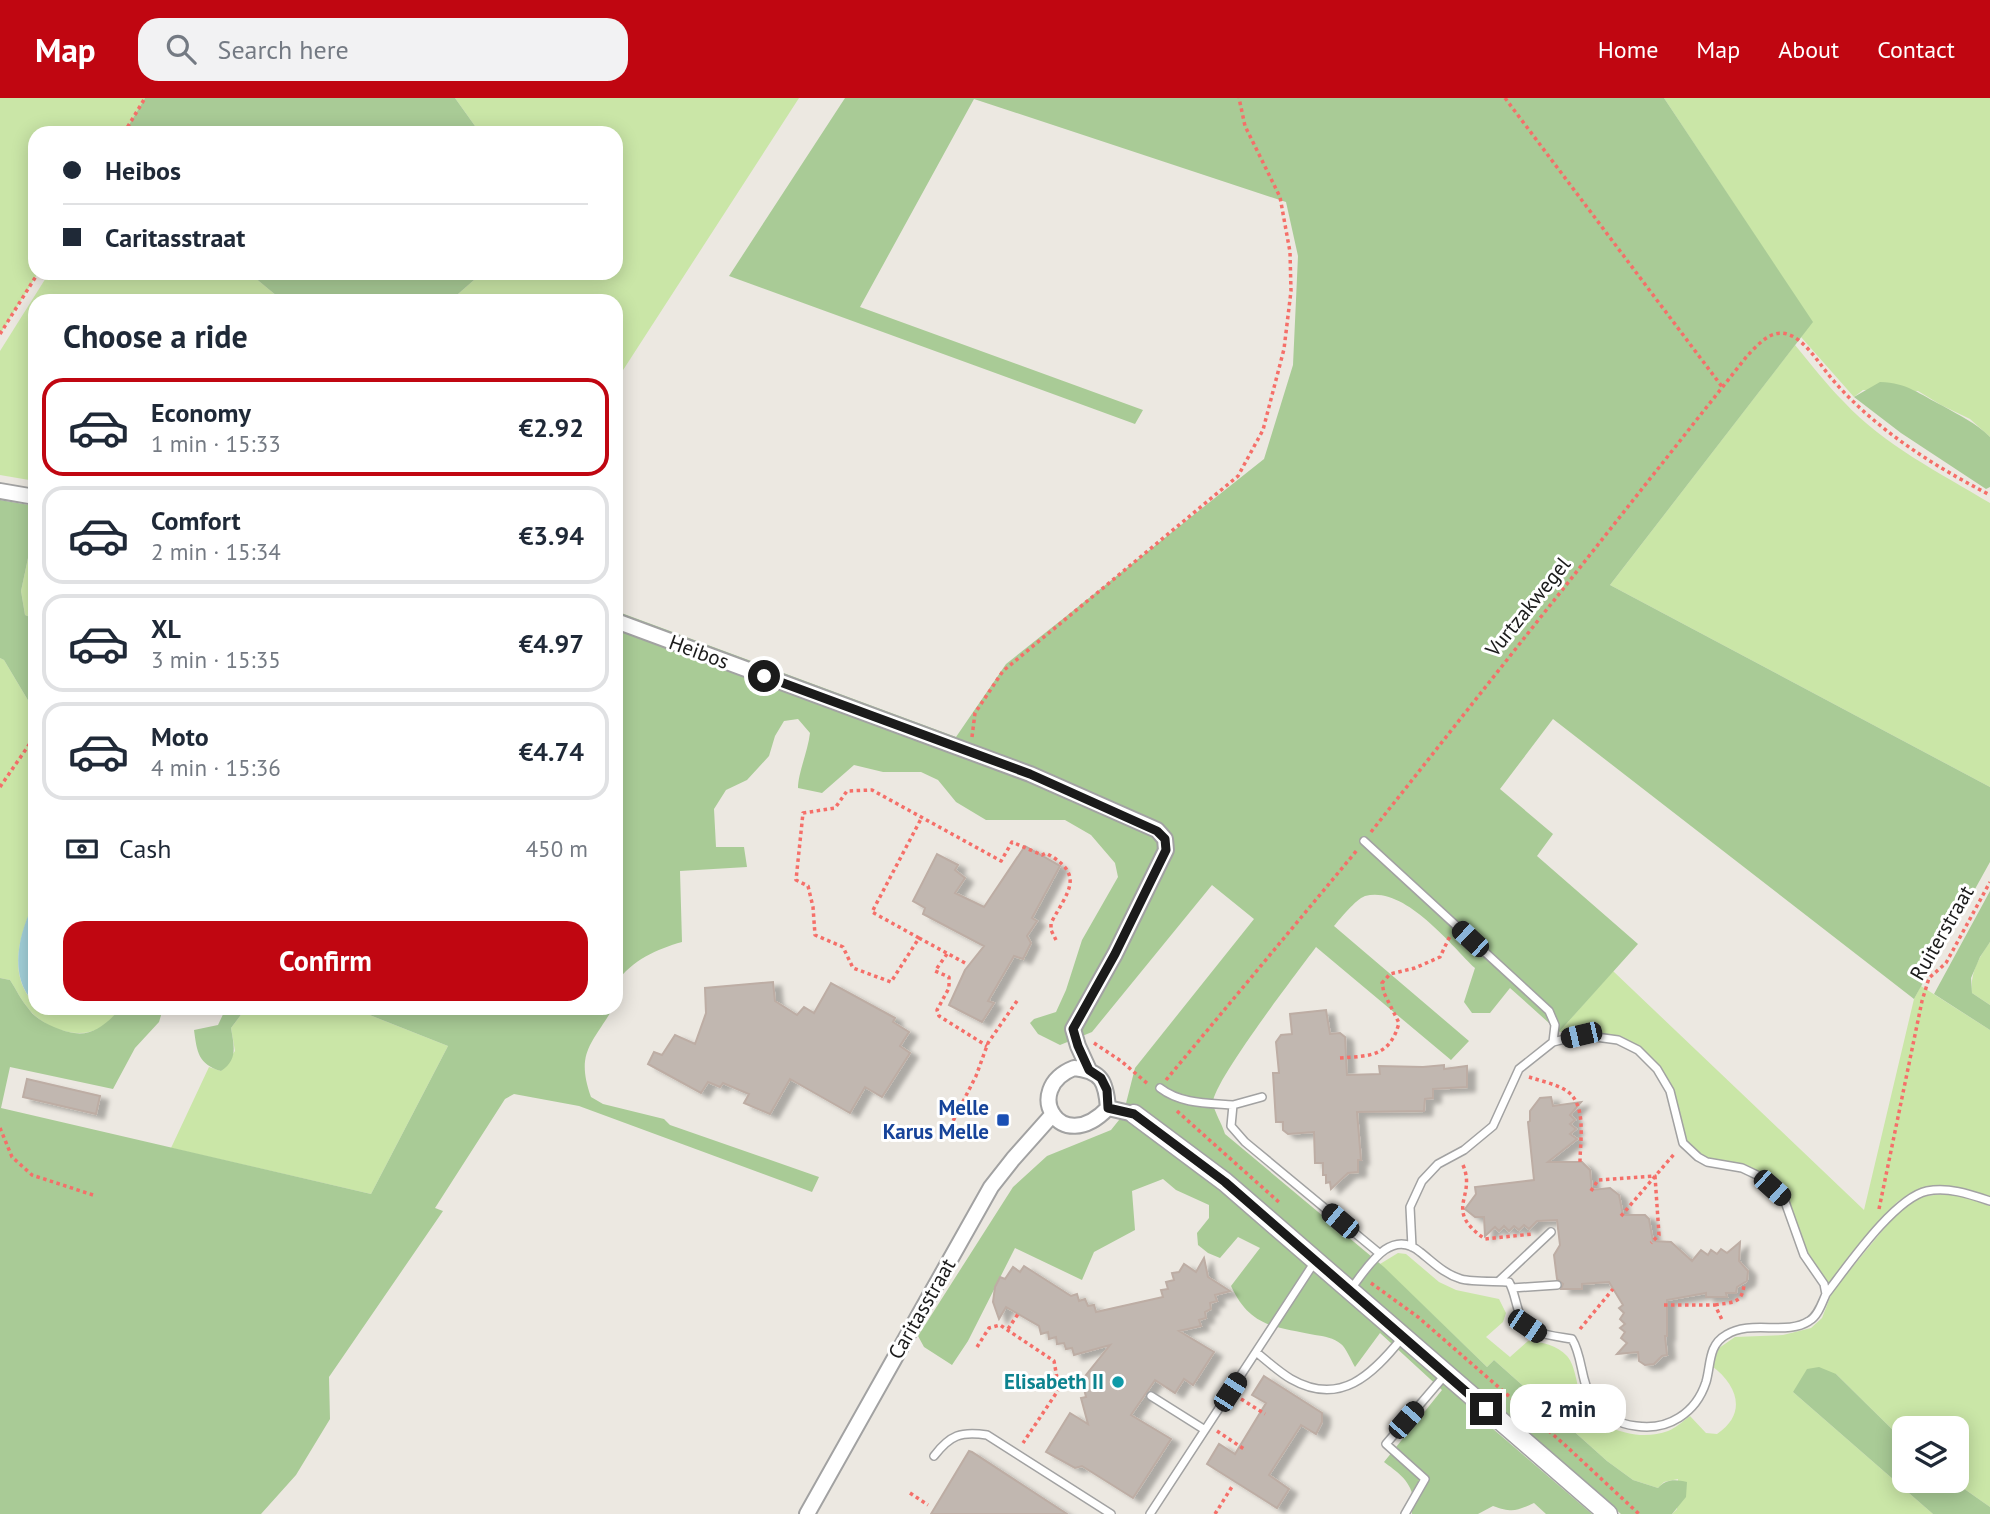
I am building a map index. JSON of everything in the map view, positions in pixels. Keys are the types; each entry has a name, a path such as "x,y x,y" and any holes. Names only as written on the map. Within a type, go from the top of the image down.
{"street":[{"path":"0,491 28,496"},
{"name":"Heibos","path":"623,624 1030,774 1157,831 1165,839 1166,850 1115,954 1073,1029 1089,1070"},
{"path":"1074,1068 1089,1070 1101,1078 1107,1090 1108,1108 1095,1122 1074,1127 1061,1122 1053,1114 1048,1100 1050,1086 1061,1073 1074,1068"},
{"path":"1108,1108 1134,1114 1225,1182 1608,1514"},
{"name":"Caritasstraat","path":"807,1514 991,1187 1053,1114"}],"lane":[{"path":"1364,841 1549,1011 1555,1025 1553,1042"},
{"path":"1412,1247 1410,1207 1422,1181 1438,1164 1458,1153 1493,1126 1520,1069 1553,1042 1581,1035 1618,1040 1638,1050 1657,1069 1670,1091 1683,1143 1698,1157 1707,1161 1742,1168 1761,1177 1784,1199 1804,1255 1824,1284 1826,1294"},
{"path":"1160,1088 1172,1096 1199,1103 1233,1105 1262,1097"},
{"path":"1233,1105 1231,1126 1245,1142 1379,1253"},
{"path":"1349,1291 1379,1253 1393,1245 1406,1244 1434,1265 1462,1280 1510,1283 1518,1311 1527,1326 1541,1336 1572,1339 1579,1350 1586,1388 1605,1414 1623,1424 1644,1428 1663,1426 1682,1417 1695,1403 1705,1384 1712,1349 1728,1334 1747,1327 1796,1325 1810,1321 1819,1311 1826,1294 1895,1209 1914,1196 1946,1190 1990,1201"},
{"path":"1499,1281 1551,1232"},
{"path":"1150,1514 1315,1262"},
{"path":"1512,1288 1557,1285"},
{"path":"1256,1352 1290,1379 1310,1387 1329,1390 1351,1386 1403,1337"},
{"path":"1405,1514 1425,1479 1386,1444 1446,1374"},
{"path":"1151,1396 1207,1428"},
{"path":"934,1456 944,1442 969,1433 987,1435 1111,1514"}],"path":[{"path":"128,126 145,98"},
{"path":"973,753 975,713 1003,671 1238,476 1263,430 1284,349 1291,291 1290,252 1280,197 1245,126 1239,98"},
{"path":"1505,98 1723,387"},
{"path":"0,334 33,280"},
{"name":"Vurtzakwegel","path":"1160,1088 1364,841 1515,647 1759,343 1774,334 1786,333 1800,341 1853,403 1888,433 1990,495"},
{"path":"0,787 28,746"},
{"path":"919,938 891,982 853,968 843,947 815,935 808,886 796,880 803,813 835,808 847,791 872,790 1001,861 1012,842 1042,855 1046,853 1063,863 1071,885 1051,923 1056,940"},
{"path":"922,817 872,912 965,963"},
{"name":"Ruiterstraat","path":"1874,1235 1929,978 1946,963 1990,882"},
{"path":"1340,1058 1370,1056 1391,1042 1399,1023 1382,983 1390,974 1415,968 1440,957 1450,936 1450,920"},
{"path":"947,954 935,971 949,977 949,988 937,1010 939,1016 987,1046"},
{"path":"950,1127 976,1076 987,1046 1018,998"},
{"path":"1517,1073 1568,1092 1576,1102 1580,1118 1580,1162"},
{"path":"0,1128 12,1157 32,1175 93,1195"},
{"path":"1620,1216 1683,1143"},
{"path":"1458,1153 1468,1183 1461,1200 1461,1209 1468,1224 1477,1234 1485,1239 1501,1239 1551,1232"},
{"path":"1591,1191 1598,1180 1655,1176"},
{"path":"1651,1243 1659,1235 1655,1176"},
{"path":"1664,1305 1715,1305 1738,1300 1743,1295 1744,1284"},
{"path":"1572,1339 1614,1289"},
{"path":"1715,1305 1728,1334"},
{"path":"1008,1329 1018,1314"},
{"path":"977,1347 989,1328 1000,1325 1052,1359 1060,1387 1016,1454"},
{"path":"1060,1387 1083,1384"},
{"path":"1230,1392 1265,1414"},
{"path":"1207,1428 1244,1449"},
{"path":"1215,1514 1233,1485"},
{"path":"910,1493 928,1505"}],"green space":[{"path":"0,98 145,98 128,126 28,126 28,280 34,280 0,334"},
{"path":"145,98 455,98 475,126 128,126"},
{"path":"455,98 799,98 623,370 623,294 458,294 474,280 623,280 623,126 475,126"},
{"path":"845,98 1664,98 1813,322 1610,585 1990,787 1990,862 1914,999 1553,719 1500,789 1553,834 1537,856 1638,944 1559,1032 1510,988 1490,1013 1472,1013 1464,1002 1475,968 1410,908 1395,899 1380,895 1365,896 1334,926 1469,1041 1451,1060 1316,947 1240,1052 1216,1093 1213,1104 1225,1134 1384,1267 1487,1367 1494,1360 1607,1461 1633,1480 1658,1488 1671,1480 1687,1482 1686,1497 1672,1514 1621,1514 1499,1407 1485,1422 1592,1514 1546,1514 1534,1503 1514,1510 1493,1506 1478,1514 1412,1514 1413,1497 1409,1486 1402,1476 1384,1462 1442,1390 1380,1333 1355,1367 1345,1348 1335,1340 1276,1327 1255,1317 1238,1300 1231,1286 1260,1248 1238,1237 1220,1258 1208,1253 1198,1245 1197,1233 1209,1218 1209,1205 1176,1190 1163,1179 1132,1191 1135,1230 1094,1252 1082,1280 1015,1248 968,1341 952,1365 924,1347 918,1336 1013,1187 1047,1156 1111,1130 1123,1115 1135,1068 1254,919 1212,885 1092,1032 1060,1045 1038,1034 1030,1023 1034,1019 1056,1012 1082,940 1118,877 1115,863 1091,835 1065,820 986,820 956,802 938,780 921,772 883,772 854,765 822,793 798,788 810,733 798,719 784,721 775,736 769,756 747,780 726,790 714,809 716,847 744,847 747,867 680,871 682,942 646,957 623,974 623,614 956,737 1006,664 1264,459 1293,365 1298,256 1286,202 974,99 860,307 1143,410 1135,424 729,276"},
{"path":"1664,98 1990,98 1990,437 1970,419 1918,391 1863,390 1854,397 1801,337 1812,322"},
{"path":"45,280 258,280 274,294 36,294"},
{"path":"258,280 474,280 458,294 274,294"},
{"path":"28,306 28,480 0,475 0,351"},
{"path":"1795,345 1837,395 1877,432 1990,503 1990,787 1610,585"},
{"path":"1880,382 1898,384 1913,390 1979,427 1990,437 1990,487 1986,489 1901,433 1854,397"},
{"path":"0,500 28,505 28,558 21,591 25,615 28,616 28,700 4,660 0,658"},
{"path":"28,558 28,616 25,615 21,591"},
{"path":"0,658 4,660 28,700 28,919 18,954 18,967 28,995 28,1008 10,980 0,978"},
{"path":"1990,891 1990,942 1971,978 1972,993 1990,1005 1990,1030 1934,994"},
{"path":"1990,942 1990,1005 1972,993 1972,979"},
{"path":"1613,971 1864,1210 1914,999 1921,986 1990,1030 1990,1197 1942,1187 1920,1190 1909,1195 1897,1202 1829,1283 1825,1282 1804,1249 1789,1200 1777,1186 1748,1166 1706,1159 1684,1138 1673,1088 1655,1060 1623,1037 1589,1031 1559,1032"},
{"path":"0,978 10,980 28,1008 28,1015 34,1015 65,1031 92,1031 114,1015 161,1015 159,1022 135,1048 113,1089 10,1067 1,1108 371,1194 448,1046 370,1015 609,1015 592,1042 585,1060 591,1097 603,1104 664,1119 670,1125 819,1177 812,1192 579,1106 514,1094 505,1099 435,1208 443,1211 329,1377 330,1419 296,1475 261,1514 0,1514"},
{"path":"35,1015 114,1015 105,1025 83,1033 62,1031"},
{"path":"223,1015 241,1015 231,1028 234,1047 232,1057 221,1071 203,1061 196,1045 194,1030 218,1025"},
{"path":"241,1015 370,1015 448,1046 371,1194 171,1148 209,1067 221,1071 235,1051 231,1028"},
{"path":"1941,1194 1961,1196 1990,1206 1990,1507 1969,1492 1969,1416 1892,1416 1892,1429 1836,1374 1793,1392 1892,1478 1892,1493 1909,1493 1933,1514 1672,1514 1677,1509 1678,1479 1664,1482 1658,1488 1633,1480 1607,1461 1494,1360 1487,1367 1380,1264 1398,1253 1406,1254 1439,1282 1456,1290 1499,1299 1506,1313 1503,1322 1486,1337 1510,1357 1528,1341 1559,1349 1573,1366 1583,1402 1590,1412 1609,1426 1632,1434 1657,1434 1671,1430 1690,1416 1706,1433 1717,1434 1727,1426 1736,1408 1733,1390 1712,1366 1719,1348 1735,1337 1783,1335 1811,1328 1822,1318 1832,1292 1900,1209 1921,1197"},
{"path":"1819,1367 1836,1374 1892,1429 1892,1478 1793,1392 1807,1369"},
{"path":"1969,1492 1990,1507 1990,1514 1933,1514 1909,1493"}],"water":[{"path":"28,916 28,995 18,967"}],"building":[{"path":"1025,846 1060,866 1032,918 1037,921 1027,936 1031,943 1023,959 1014,956 988,1001 994,1003 982,1022 949,1005 965,970 984,946 923,914 925,908 913,901 937,854 958,865 955,870 965,878 955,893 984,907"},
{"path":"773,982 775,1001 797,1015 804,1007 814,1013 831,983 895,1018 893,1022 909,1032 900,1046 910,1053 882,1097 865,1087 850,1113 790,1079 770,1114 744,1103 749,1094 723,1083 720,1087 708,1082 701,1093 648,1064 654,1052 662,1055 675,1035 695,1044 706,1013 705,988"},
{"path":"1326,1010 1330,1034 1340,1033 1345,1037 1347,1075 1380,1074 1379,1066 1444,1065 1444,1069 1467,1066 1467,1087 1433,1089 1433,1098 1425,1099 1424,1111 1357,1112 1361,1160 1358,1160 1358,1172 1348,1173 1331,1189 1330,1182 1326,1183 1326,1175 1323,1175 1323,1163 1315,1163 1314,1132 1288,1134 1283,1130 1283,1122 1276,1122 1273,1073 1279,1073 1276,1042 1281,1035 1292,1034 1290,1014"},
{"path":"27,1079 100,1096 96,1114 23,1097"},
{"path":"1551,1097 1553,1106 1581,1102 1570,1115 1575,1120 1570,1124 1576,1129 1570,1134 1577,1139 1548,1162 1582,1162 1590,1170 1592,1190 1610,1188 1619,1195 1623,1215 1645,1215 1649,1219 1653,1241 1671,1242 1692,1261 1701,1250 1708,1255 1711,1250 1717,1254 1721,1249 1727,1253 1740,1242 1739,1261 1748,1271 1747,1281 1737,1287 1736,1293 1726,1293 1727,1297 1706,1297 1706,1293 1667,1300 1667,1355 1654,1364 1645,1365 1639,1361 1638,1352 1617,1354 1627,1343 1621,1338 1625,1332 1620,1328 1625,1324 1620,1319 1624,1313 1619,1308 1623,1305 1609,1282 1582,1284 1582,1289 1561,1289 1563,1284 1557,1279 1554,1255 1560,1245 1557,1220 1537,1221 1529,1229 1524,1225 1519,1230 1514,1226 1509,1231 1504,1226 1499,1231 1495,1227 1485,1236 1484,1217 1475,1217 1465,1209 1476,1194 1475,1187 1534,1180 1528,1122 1530,1111 1540,1098"},
{"name":"Elisabeth II","path":"1204,1258 1208,1277 1230,1291 1215,1295 1217,1301 1210,1303 1211,1309 1205,1312 1206,1318 1199,1320 1201,1326 1179,1331 1214,1352 1193,1385 1184,1379 1175,1393 1155,1380 1131,1415 1171,1439 1133,1498 1082,1466 1075,1468 1046,1452 1070,1413 1088,1424 1081,1398 1086,1397 1082,1380 1110,1345 1074,1355 1072,1348 1066,1349 1064,1343 1057,1344 1056,1337 1049,1339 1048,1332 1041,1334 1039,1326 1006,1307 999,1319 993,1302 995,1287 1000,1277 1005,1279 1013,1267 1020,1272 1024,1266 1071,1296 1077,1294 1079,1301 1085,1299 1088,1306 1094,1305 1096,1312 1163,1297 1161,1290 1168,1289 1166,1282 1174,1280 1172,1273 1179,1272 1184,1264 1196,1272"},
{"path":"1264,1376 1322,1413 1322,1422 1316,1434 1301,1425 1269,1475 1289,1489 1277,1508 1207,1464 1219,1444 1235,1454 1266,1403 1252,1395"},
{"path":"969,1451 972,1452 1067,1514 931,1514"}],"place":[{"name":"Melle Karus Melle","path":"1003,1120"},
{"name":"Elisabeth II","path":"1118,1382"}],"route":[{"path":"764,676 1030,774 1157,831 1165,839 1166,850 1115,954 1073,1029 1089,1070 1101,1078 1107,1090 1108,1108 1134,1114 1225,1182 1486,1409"}]}
